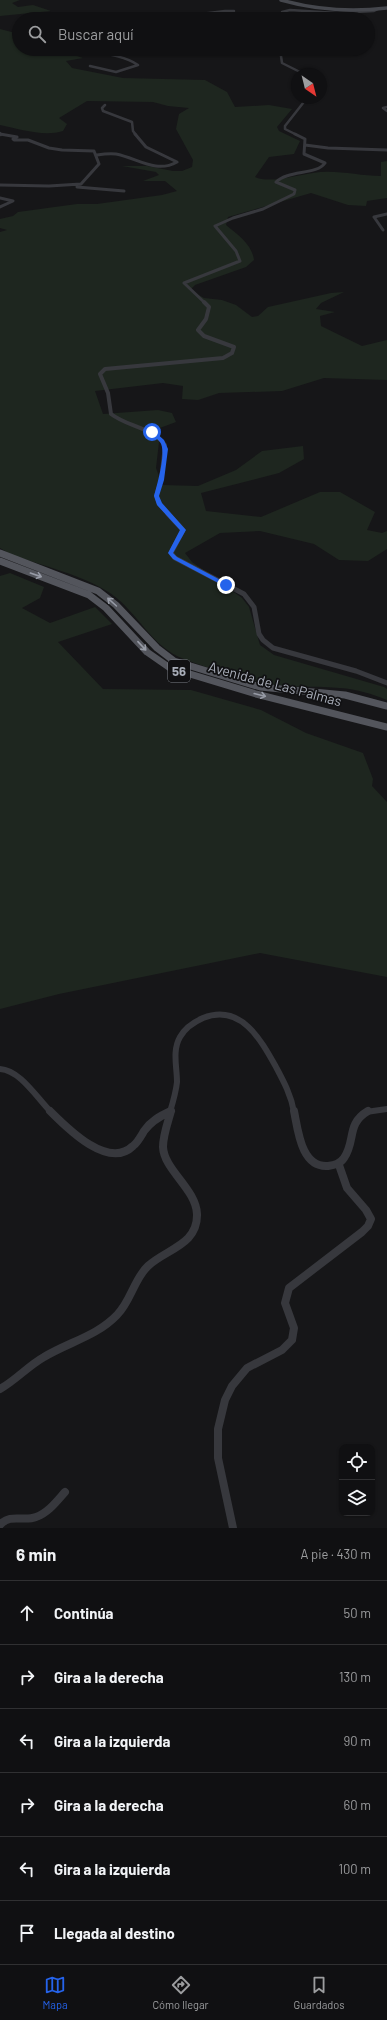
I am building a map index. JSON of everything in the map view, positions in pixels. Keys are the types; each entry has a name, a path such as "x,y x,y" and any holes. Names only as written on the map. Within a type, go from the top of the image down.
{"main road":[{"path":"281,0 293,4 339,10 387,8"},
{"name":"Avenida de Las Palmas","path":"0,553 98,591 116,605 163,654 174,661 260,687 357,697 387,706"},
{"name":"Avenida de Las Palmas","path":"0,561 89,594 106,608 147,652 165,665 256,694 387,727"},
{"path":"314,708 312,705 312,699 323,693"}],"street":[{"path":"374,12 378,9"},
{"path":"284,12 294,10 327,12"},
{"path":"217,12 234,11 233,12"},
{"path":"90,66 121,72 138,65 130,61 107,56"},
{"path":"281,56 282,63 292,68"},
{"path":"302,104 285,126 287,132 305,142 324,147 387,150"},
{"path":"97,155 117,154 155,166 172,165 177,162 146,146 133,131 132,122 103,111 102,108 105,105"},
{"path":"387,107 383,108 387,111"},
{"path":"0,133 2,135 17,137 14,140 28,140 49,148 69,151 91,150 97,155 99,164 83,183 61,186"},
{"path":"305,142 304,154 322,160 325,163 323,166 303,173 280,177 276,182 292,188 295,190 294,194 263,209 233,218 215,226 224,239 237,252 240,261 184,283 209,307 206,320 198,330 204,336 234,347 232,353 223,358 105,369 100,374 102,382 108,393 111,414 120,420 152,432 164,445 165,454 161,480 156,496 159,504 183,530 171,553 175,558 244,594 252,601 256,611 256,629 270,647 364,673 387,684"},
{"path":"0,185 61,186 124,191"},
{"path":"0,198 13,201 0,207"},
{"path":"382,230 374,217 387,214"},
{"path":"0,1388 21,1376 44,1356 84,1339 103,1327 119,1313 147,1267 168,1253 184,1245 190,1237 197,1220 197,1207 171,1166 163,1149 177,1088 176,1046 180,1036 187,1028 214,1015 236,1017 255,1030 291,1096 305,1153 310,1161 321,1166 340,1165"},
{"path":"0,1068 16,1073 65,1125 94,1148 110,1154 122,1153 132,1148 148,1126 157,1117 171,1111"},
{"path":"340,1165 345,1158 355,1120 363,1112 374,1108 387,1109"},
{"path":"233,1528 218,1464 218,1426 221,1408 242,1373 254,1363 286,1347 292,1340 295,1331 293,1320 286,1308 285,1298 289,1288 368,1226 371,1219 366,1210 347,1188 340,1165"},
{"path":"0,1525 2,1522 12,1518 33,1518 45,1512 65,1492"}],"shaded area":[{"path":"0,0 20,0 12,3 18,7 33,5 51,11 12,12 12,15 0,16"},
{"path":"0,29 12,32 12,56 77,56 83,58 66,61 72,68 123,78 205,80 227,92 235,107 269,105 292,109 277,127 279,131 300,141 294,154 269,157 255,177 268,180 321,172 381,176 381,162 387,161 387,198 367,201 366,206 348,205 311,193 228,217 226,225 240,236 253,254 254,260 246,267 195,285 190,290 204,298 222,300 236,305 252,317 258,316 268,307 331,293 344,292 321,303 316,309 335,312 320,316 321,326 362,346 387,340 387,380 324,378 282,391 219,393 198,400 182,399 183,386 163,383 95,391 103,414 158,410 172,413 176,422 157,429 154,434 159,442 156,468 162,485 198,486 236,470 262,451 303,446 304,459 279,473 201,493 206,511 261,517 320,492 340,492 375,512 367,530 382,533 387,531 387,549 368,561 339,560 314,544 260,531 220,533 185,553 192,562 242,598 249,607 260,645 274,655 384,687 387,689 387,700 352,689 277,685 253,681 230,675 184,659 172,653 153,638 129,610 110,593 88,581 12,555 0,548 0,232 7,230 0,228 0,219 13,216 18,212 77,204 97,204 162,195 177,191 165,181 143,181 159,175 156,172 122,166 147,166 173,171 182,171 192,167 193,160 176,129 179,114 189,108 168,106 153,102 87,101 59,118 67,124 63,131 55,133 40,133 0,125"},
{"path":"10,573 44,587 40,598 22,608 50,623 95,607 112,624 58,642 103,689 191,690 261,710 306,733 363,753 373,779 372,786 387,802 387,977 260,953 59,994 0,1009 0,576"}],"route":[{"path":"152,432 163,441 165,449 161,480 156,496 159,504 174,518 183,530 182,535 171,553 175,558 226,585"}]}
